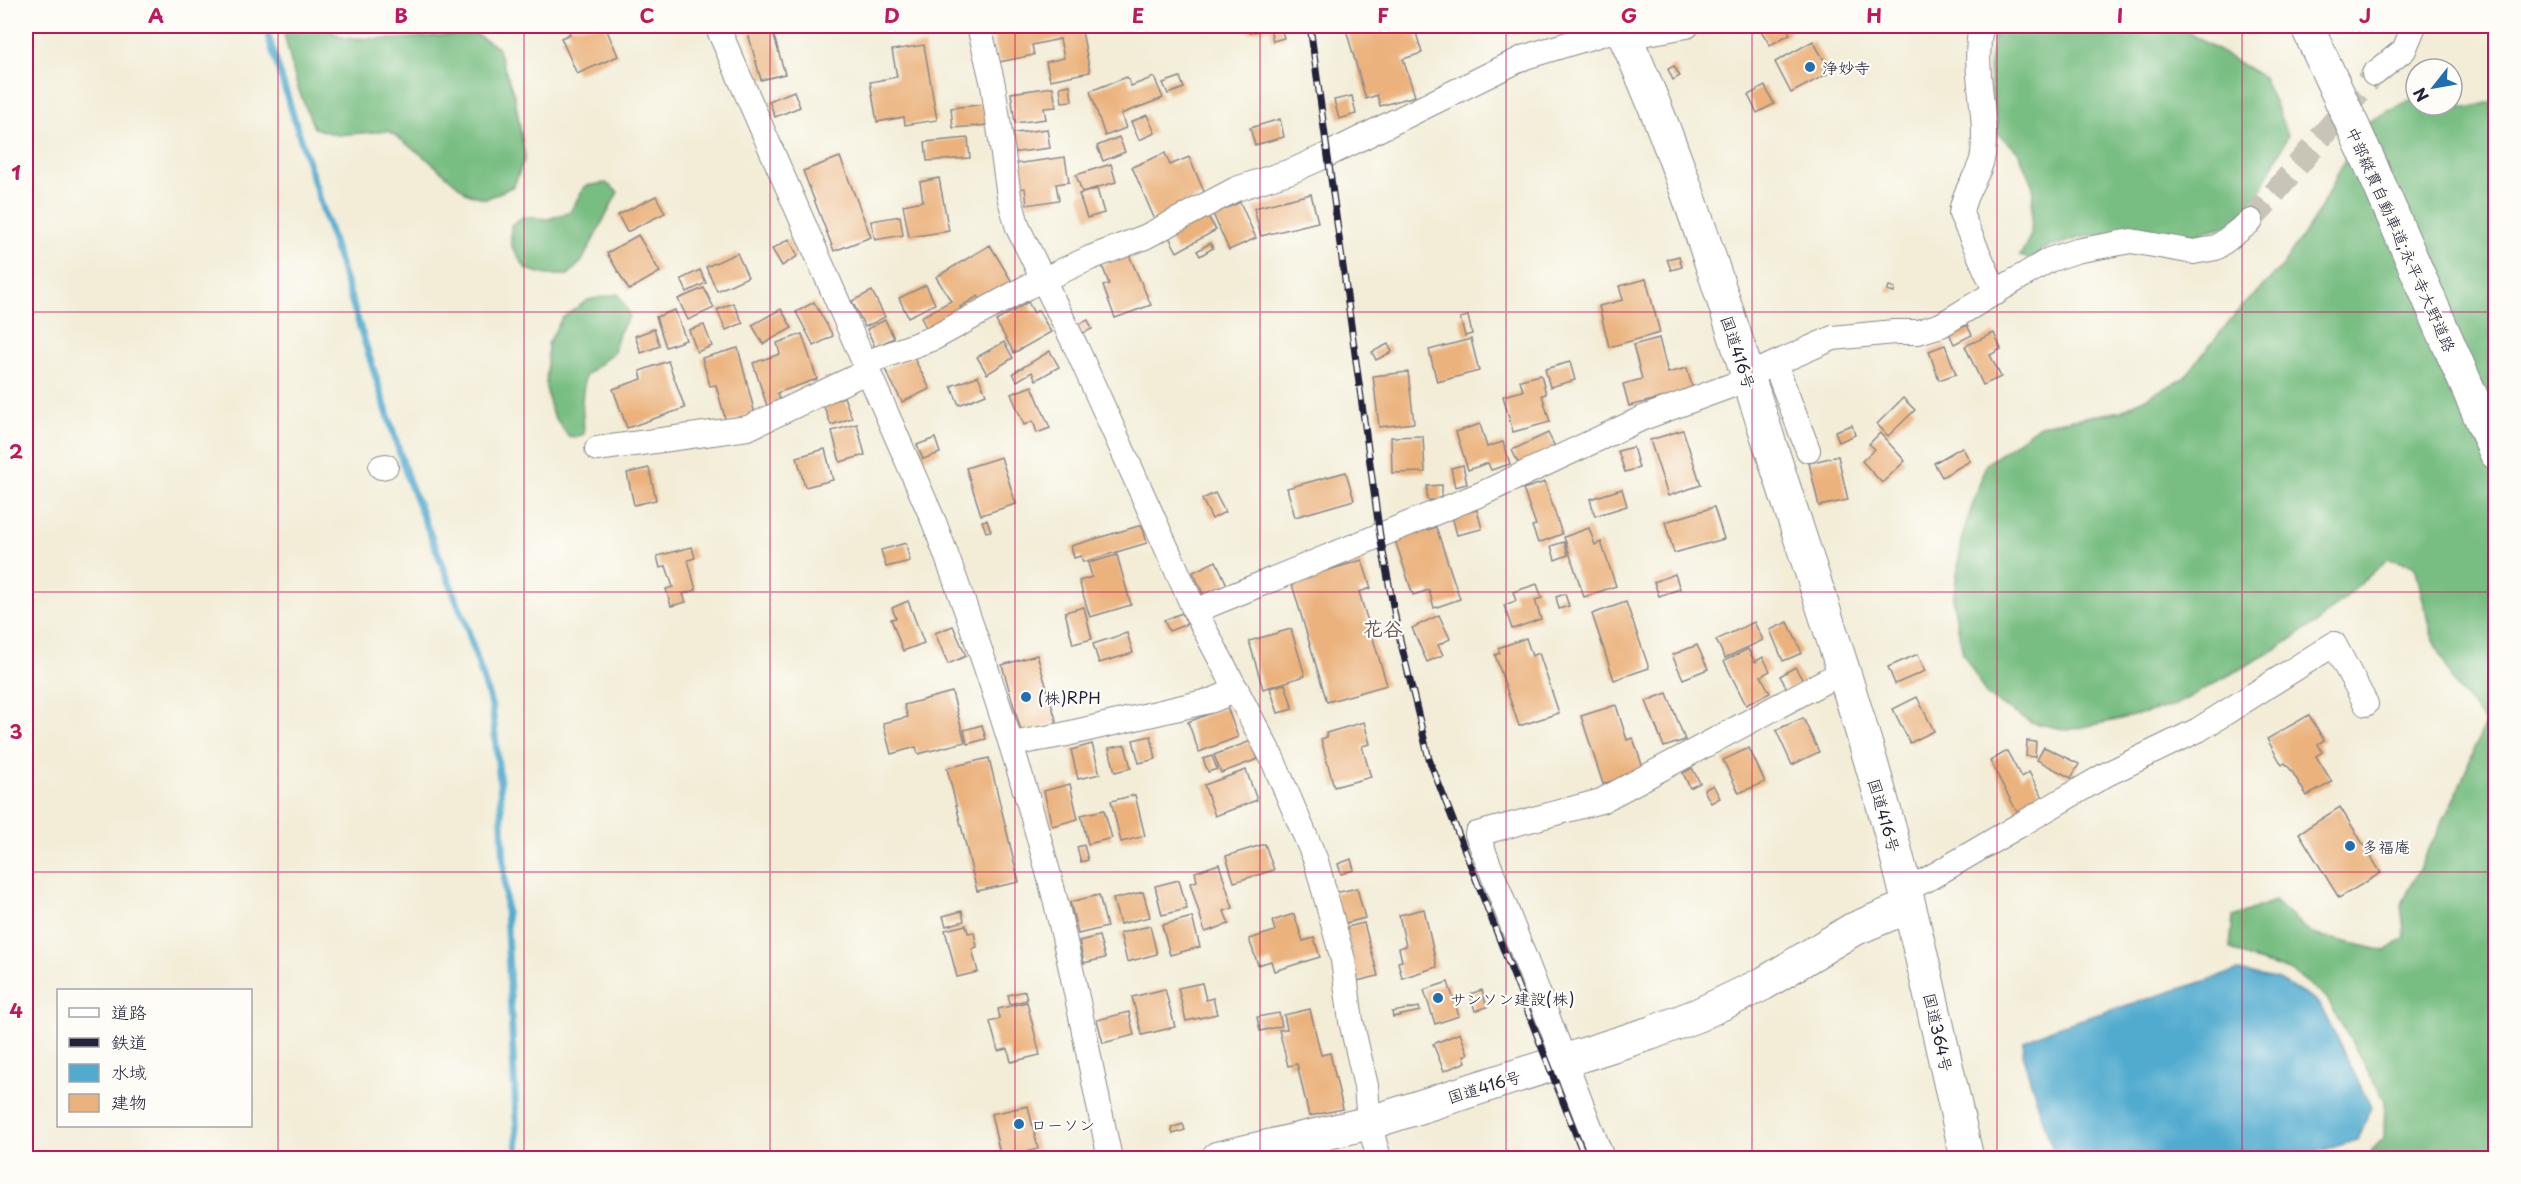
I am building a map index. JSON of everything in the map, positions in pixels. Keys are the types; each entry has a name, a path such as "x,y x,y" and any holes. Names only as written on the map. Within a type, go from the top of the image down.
{"highway":[{"name":"中部縦貫自動車道;永平寺大野道路","path":"2307,26 2373,170 2496,453"},
{"name":"国道416号","path":"1218,1158 1370,1123 1651,1033 1698,1015 1763,984 1907,898 1886,813 1843,674 1757,373 1666,133 1622,30"},
{"name":"国道364号","path":"1907,898 1967,1158"}],"street":[{"path":"717,26 934,522 965,605 1011,744 1053,890 1110,1158"},
{"path":"979,26 993,85 1009,196 1017,228 1076,347 1195,611 1272,758 1316,861 1343,960 1351,1021 1366,1086 1370,1123 1380,1158"},
{"path":"597,449 748,428 866,368 934,338 1027,287 1090,258 1145,237 1236,189 1294,170 1327,155 1525,57 1622,30 1687,26"},
{"path":"1981,26 1977,69 1984,142 1983,158 1962,200 1961,214 1996,293"},
{"path":"2374,74 2404,50 2414,26"},
{"path":"1195,611 1481,494 1643,418 1757,373 1833,338 1884,332 1918,332 1941,325 2049,260 2076,251 2132,241 2194,252 2216,248 2251,221"},
{"path":"1757,373 1808,450"},
{"path":"1907,898 1926,880 2107,774 2198,730 2334,644 2366,704"},
{"path":"1602,1158 1477,834 1601,801 1825,681 1843,674"},
{"path":"1011,744 1062,735 1213,700 1237,690"}],"green space":[{"path":"282,26 321,26 345,38 395,39 474,33 497,47 515,98 525,157 514,186 486,199 467,193 389,131 337,135 314,128 297,86"},
{"path":"1996,26 2183,26 2192,35 2263,77 2288,135 2255,203 2226,226 2188,236 2132,230 2079,238 2044,249 2029,259 2020,256 2031,235 2033,187 2018,151 1997,133 1989,68"},
{"path":"2495,101 2495,1158 2364,1158 2384,1138 2385,1101 2326,997 2293,972 2249,958 2230,948 2233,917 2274,901 2312,934 2385,951 2405,937 2401,906 2458,790 2485,723 2452,680 2430,630 2415,565 2388,559 2318,622 2276,649 2175,705 2068,730 2030,722 1987,696 1963,653 1953,602 1963,534 1986,464 2040,425 2121,411 2184,378 2236,313 2281,268 2319,211 2362,125 2404,103 2404,117 2464,117 2464,107"},
{"path":"606,183 618,192 582,261 568,275 547,275 526,269 511,245 511,225 523,217 548,219 570,212 585,186"},
{"path":"618,294 630,315 619,333 614,352 585,376 582,400 584,434 576,437 568,436 552,413 546,388 548,344 562,318 588,300"}],"water":[{"path":"2237,971 2279,980 2319,1003 2371,1107 2358,1140 2296,1158 2055,1158 2023,1057 2024,1041 2057,1027"}],"building":[{"path":"567,26 605,26 618,56 577,74 561,38 570,34"},
{"path":"746,26 771,26 785,74 761,80"},
{"path":"991,26 1081,26 1090,72 1050,80 1046,62 1064,58 1060,39 1032,45 1034,55 999,62"},
{"path":"1247,26 1281,26 1284,38 1273,41 1270,28 1249,33"},
{"path":"1345,26 1388,26 1390,33 1414,26 1422,53 1403,59 1415,96 1380,106 1377,95 1366,99"},
{"path":"1758,26 1786,26 1790,34 1770,45"},
{"path":"1813,41 1831,72 1791,93 1775,62"},
{"path":"924,45 937,120 905,125 904,117 877,122 870,82 897,77 892,50"},
{"path":"1674,66 1680,76 1673,80 1668,69"},
{"path":"1127,77 1131,86 1154,77 1163,98 1121,114 1126,128 1105,136 1090,91"},
{"path":"1180,77 1184,88 1168,94 1163,83"},
{"path":"1070,85 1072,101 1062,102 1060,87"},
{"path":"1765,86 1774,104 1757,113 1748,95"},
{"path":"1053,87 1056,107 1044,108 1046,119 1015,123 1011,93"},
{"path":"794,91 800,107 775,117 769,101"},
{"path":"1352,96 1356,114 1339,119 1334,100"},
{"path":"987,104 989,125 953,128 951,108"},
{"path":"1147,115 1155,133 1139,140 1131,122"},
{"path":"1280,119 1284,137 1255,145 1250,128"},
{"path":"1047,129 1050,148 1011,153 1008,134"},
{"path":"1119,137 1125,152 1103,161 1097,146"},
{"path":"968,138 970,158 927,161 925,142"},
{"path":"1165,153 1170,165 1189,157 1205,194 1155,220 1132,167"},
{"path":"840,157 871,237 834,251 803,171"},
{"path":"1065,157 1069,182 1056,184 1059,200 1027,205 1025,188 1018,189 1015,164"},
{"path":"1111,164 1116,182 1082,192 1076,175"},
{"path":"939,178 949,231 909,237 903,205 923,201 920,182"},
{"path":"1097,189 1104,213 1087,218 1079,194"},
{"path":"1311,194 1318,222 1261,236 1254,208"},
{"path":"656,196 665,213 627,232 618,215"},
{"path":"1240,202 1256,238 1229,250 1213,214"},
{"path":"1206,213 1216,230 1177,252 1168,235"},
{"path":"900,216 903,235 875,240 871,221"},
{"path":"638,235 660,272 629,290 607,253"},
{"path":"789,239 798,256 782,266 772,249"},
{"path":"1210,243 1213,248 1200,256 1197,251"},
{"path":"990,245 1015,287 984,306 978,296 960,307 965,316 929,334 921,317 951,301 936,277"},
{"path":"737,253 748,277 717,291 706,267"},
{"path":"1129,255 1151,305 1115,318 1103,286 1109,284 1102,265"},
{"path":"1679,256 1682,267 1671,270 1667,259"},
{"path":"700,270 706,283 687,292 681,279"},
{"path":"1646,279 1660,333 1609,347 1599,306 1623,300 1619,286"},
{"path":"926,285 935,304 908,317 899,298"},
{"path":"1889,286 1895,288 1894,293 1887,291"},
{"path":"704,288 714,308 688,320 678,299"},
{"path":"872,291 885,317 865,327 852,301"},
{"path":"814,302 833,336 814,346 796,312"},
{"path":"1028,302 1034,313 1038,310 1051,332 1014,353 996,321"},
{"path":"733,303 743,323 726,330 717,310"},
{"path":"781,309 792,328 763,344 752,325"},
{"path":"675,310 686,340 666,347 656,317"},
{"path":"1468,316 1472,334 1465,336 1460,318"},
{"path":"885,320 894,338 875,347 867,329"},
{"path":"1088,320 1092,329 1079,335 1075,326"},
{"path":"704,325 712,346 697,352 689,330"},
{"path":"1967,325 1972,335 1954,344 1949,333"},
{"path":"654,329 660,346 641,353 635,336"},
{"path":"1994,333 2001,349 1990,355 2001,377 1983,385 1965,346"},
{"path":"802,334 817,379 777,393 780,401 767,406 753,363 780,354 777,343"},
{"path":"1659,338 1668,373 1687,368 1693,390 1629,406 1623,384 1642,379 1633,345"},
{"path":"1471,339 1479,371 1437,382 1429,350"},
{"path":"1004,342 1013,358 987,374 977,357"},
{"path":"1388,344 1392,352 1376,360 1372,352"},
{"path":"1945,345 1956,374 1939,380 1929,351"},
{"path":"738,348 755,414 726,422 716,385 710,386 702,358"},
{"path":"1050,351 1059,367 1036,380 1032,372 1017,381 1013,373"},
{"path":"913,356 930,389 902,402 885,369"},
{"path":"668,361 685,408 627,428 613,389 642,379 640,371"},
{"path":"1570,362 1575,380 1550,387 1545,369"},
{"path":"1408,372 1414,423 1379,427 1373,376"},
{"path":"1541,375 1546,394 1542,395 1550,422 1513,432 1503,396 1523,391 1520,380"},
{"path":"978,376 986,394 959,405 951,386"},
{"path":"1032,386 1050,428 1037,433 1033,421 1024,425 1011,394"},
{"path":"844,397 852,418 831,425 823,404"},
{"path":"1903,398 1915,410 1888,436 1877,424"},
{"path":"857,424 865,455 840,462 832,431"},
{"path":"1480,424 1487,447 1503,442 1510,464 1491,470 1488,463 1468,470 1456,432"},
{"path":"1852,425 1855,435 1839,442 1835,431"},
{"path":"1683,430 1701,485 1668,496 1650,440"},
{"path":"1548,433 1556,449 1520,467 1512,450"},
{"path":"1880,433 1905,461 1882,483 1862,461 1875,449 1869,444"},
{"path":"1423,436 1425,472 1392,473 1391,437"},
{"path":"935,438 940,453 923,459 917,445"},
{"path":"1633,447 1639,468 1625,472 1618,451"},
{"path":"1962,447 1970,461 1942,477 1934,463"},
{"path":"825,449 833,480 805,487 797,457"},
{"path":"1838,456 1848,500 1819,506 1809,463"},
{"path":"1001,457 1016,504 981,515 966,468"},
{"path":"1463,465 1467,484 1455,487 1451,468"},
{"path":"649,468 656,500 634,505 627,473"},
{"path":"1346,472 1354,500 1295,517 1287,488"},
{"path":"1545,482 1562,534 1538,543 1532,526 1536,525 1523,489"},
{"path":"1442,485 1442,500 1427,500 1427,486"},
{"path":"1622,489 1627,506 1595,516 1590,499"},
{"path":"1215,493 1225,512 1212,519 1202,499"},
{"path":"1714,507 1724,539 1674,553 1665,522"},
{"path":"1477,510 1482,529 1457,535 1452,516"},
{"path":"987,520 991,531 986,532 982,521"},
{"path":"1142,525 1147,543 1083,562 1081,556 1074,558 1071,546"},
{"path":"1436,527 1460,599 1434,608 1429,590 1413,595 1395,540"},
{"path":"1589,528 1595,545 1601,542 1616,586 1584,597 1564,537"},
{"path":"1564,542 1568,555 1555,560 1551,546"},
{"path":"906,543 910,561 886,567 881,550"},
{"path":"692,547 695,558 688,560 696,590 683,594 686,602 671,606 666,589 673,587 666,566 660,568 657,556"},
{"path":"1117,555 1131,605 1090,617 1079,581 1092,577 1088,563"},
{"path":"1362,560 1371,588 1359,592 1387,685 1327,702 1291,581"},
{"path":"1216,561 1227,585 1204,596 1193,572"},
{"path":"1675,574 1680,589 1659,596 1654,582"},
{"path":"1537,584 1542,598 1535,600 1541,619 1512,629 1504,605 1516,601 1513,592"},
{"path":"1565,594 1569,606 1559,609 1556,597"},
{"path":"908,601 924,643 903,651 891,619 896,618 892,608"},
{"path":"1626,602 1649,668 1614,680 1592,614"},
{"path":"1084,607 1092,639 1073,644 1065,612"},
{"path":"1182,613 1187,624 1169,631 1164,620"},
{"path":"1439,615 1450,639 1438,645 1443,655 1427,662 1412,628"},
{"path":"1754,622 1763,640 1725,658 1716,640"},
{"path":"1788,622 1802,653 1783,661 1770,630"},
{"path":"953,626 966,656 948,664 935,633"},
{"path":"1291,629 1305,676 1263,689 1249,641"},
{"path":"1127,633 1133,653 1099,663 1093,644"},
{"path":"1526,638 1532,656 1539,653 1559,713 1519,726 1495,655 1500,653 1498,648"},
{"path":"1697,645 1708,669 1683,679 1672,655"},
{"path":"1748,649 1755,662 1763,657 1770,671 1761,676 1770,693 1746,705 1724,661"},
{"path":"1918,654 1925,671 1895,684 1888,667"},
{"path":"1037,655 1057,723 1022,734 1002,665"},
{"path":"1795,667 1803,681 1788,690 1780,676"},
{"path":"1285,684 1293,709 1278,713 1270,688"},
{"path":"952,692 965,742 918,754 916,747 891,754 883,723 908,717 904,705"},
{"path":"1667,693 1685,740 1664,747 1646,701"},
{"path":"1917,697 1934,731 1910,743 1893,709"},
{"path":"1616,705 1627,740 1633,738 1644,771 1603,784 1581,716"},
{"path":"1227,707 1238,737 1199,752 1188,722"},
{"path":"2309,715 2324,740 2318,744 2322,752 2316,756 2332,782 2307,796 2291,770 2285,763 2282,765 2267,739"},
{"path":"1803,718 1819,752 1792,765 1776,730"},
{"path":"1364,722 1370,744 1362,746 1371,777 1334,787 1321,739 1327,737 1326,733"},
{"path":"982,725 986,739 967,744 964,730"},
{"path":"1151,736 1156,759 1139,763 1133,740"},
{"path":"1251,741 1258,759 1221,773 1214,755"},
{"path":"2027,741 2036,742 2035,757 2026,756"},
{"path":"1092,744 1100,774 1078,779 1071,750"},
{"path":"1125,745 1131,768 1115,772 1109,748"},
{"path":"2044,747 2079,764 2071,778 2037,760"},
{"path":"1749,748 1765,782 1739,793 1723,760"},
{"path":"2007,751 2021,777 2029,772 2044,800 2018,814 1990,761"},
{"path":"1212,756 1217,769 1208,772 1203,759"},
{"path":"989,758 1019,882 977,891 947,768"},
{"path":"1692,768 1700,783 1690,788 1683,773"},
{"path":"1246,770 1257,800 1215,816 1204,785"},
{"path":"1070,784 1078,819 1052,826 1044,791"},
{"path":"1713,785 1720,798 1711,803 1704,790"},
{"path":"1135,795 1145,836 1121,842 1111,801"},
{"path":"2340,807 2381,873 2339,898 2299,833"},
{"path":"1104,810 1112,838 1088,844 1081,815"},
{"path":"1265,844 1274,870 1234,882 1226,856"},
{"path":"1084,845 1088,860 1081,862 1077,847"},
{"path":"1351,859 1354,870 1341,874 1338,864"},
{"path":"1219,864 1233,908 1224,911 1229,924 1205,932 1190,883 1197,881 1195,872"},
{"path":"1179,880 1187,909 1162,915 1155,886"},
{"path":"1357,888 1365,918 1343,924 1335,893"},
{"path":"1143,892 1150,917 1120,924 1113,899"},
{"path":"1099,895 1107,927 1078,934 1070,902"},
{"path":"1424,909 1437,967 1402,978 1398,962 1402,961 1399,948 1406,946 1399,915"},
{"path":"962,911 964,921 946,926 943,916"},
{"path":"1294,914 1303,941 1314,938 1320,957 1274,971 1271,961 1258,965 1249,939 1275,931 1272,921"},
{"path":"1192,917 1200,947 1170,955 1162,925"},
{"path":"1364,923 1378,976 1357,981 1343,928"},
{"path":"966,925 968,933 974,932 977,947 972,949 978,972 957,977 945,930"},
{"path":"1150,926 1157,954 1127,962 1120,933"},
{"path":"1099,936 1105,958 1084,963 1079,941"},
{"path":"1448,982 1459,1016 1435,1024 1424,990"},
{"path":"1202,983 1206,1000 1213,998 1217,1014 1186,1021 1178,988"},
{"path":"1165,989 1175,1027 1142,1035 1132,997"},
{"path":"1482,990 1487,1007 1475,1011 1470,994"},
{"path":"1025,991 1027,1000 1010,1004 1008,995"},
{"path":"1027,1002 1040,1055 1011,1062 1008,1049 998,1051 990,1022 1000,1019 998,1009"},
{"path":"1419,1007 1420,1011 1393,1017 1392,1012"},
{"path":"1310,1009 1321,1055 1330,1053 1343,1109 1309,1116 1297,1064 1288,1066 1279,1030 1287,1029 1284,1015"},
{"path":"1129,1012 1134,1035 1103,1043 1097,1020"},
{"path":"1279,1013 1282,1026 1260,1031 1257,1017"},
{"path":"1460,1033 1468,1054 1464,1056 1466,1062 1444,1071 1433,1044"},
{"path":"1028,1106 1038,1149 1001,1158 991,1114"},
{"path":"1183,1124 1185,1130 1173,1134 1171,1128"}],"waterway":[{"path":"265,26 408,479 465,621 492,707 500,782 518,1158"}],"tunnel":[{"path":"2251,221 2374,74"}],"railway":[{"path":"1310,26 1380,536 1397,627 1429,759 1585,1158"}],"place":[{"name":"浄妙寺","path":"1810,67"},
{"name":"(株)RPH","path":"1026,697"},
{"name":"多福庵","path":"2350,846"},
{"name":"サンソン建設(株)","path":"1438,998"},
{"name":"ローソン","path":"1019,1124"}],"district":[{"name":"花谷","path":"1383,628"}]}
